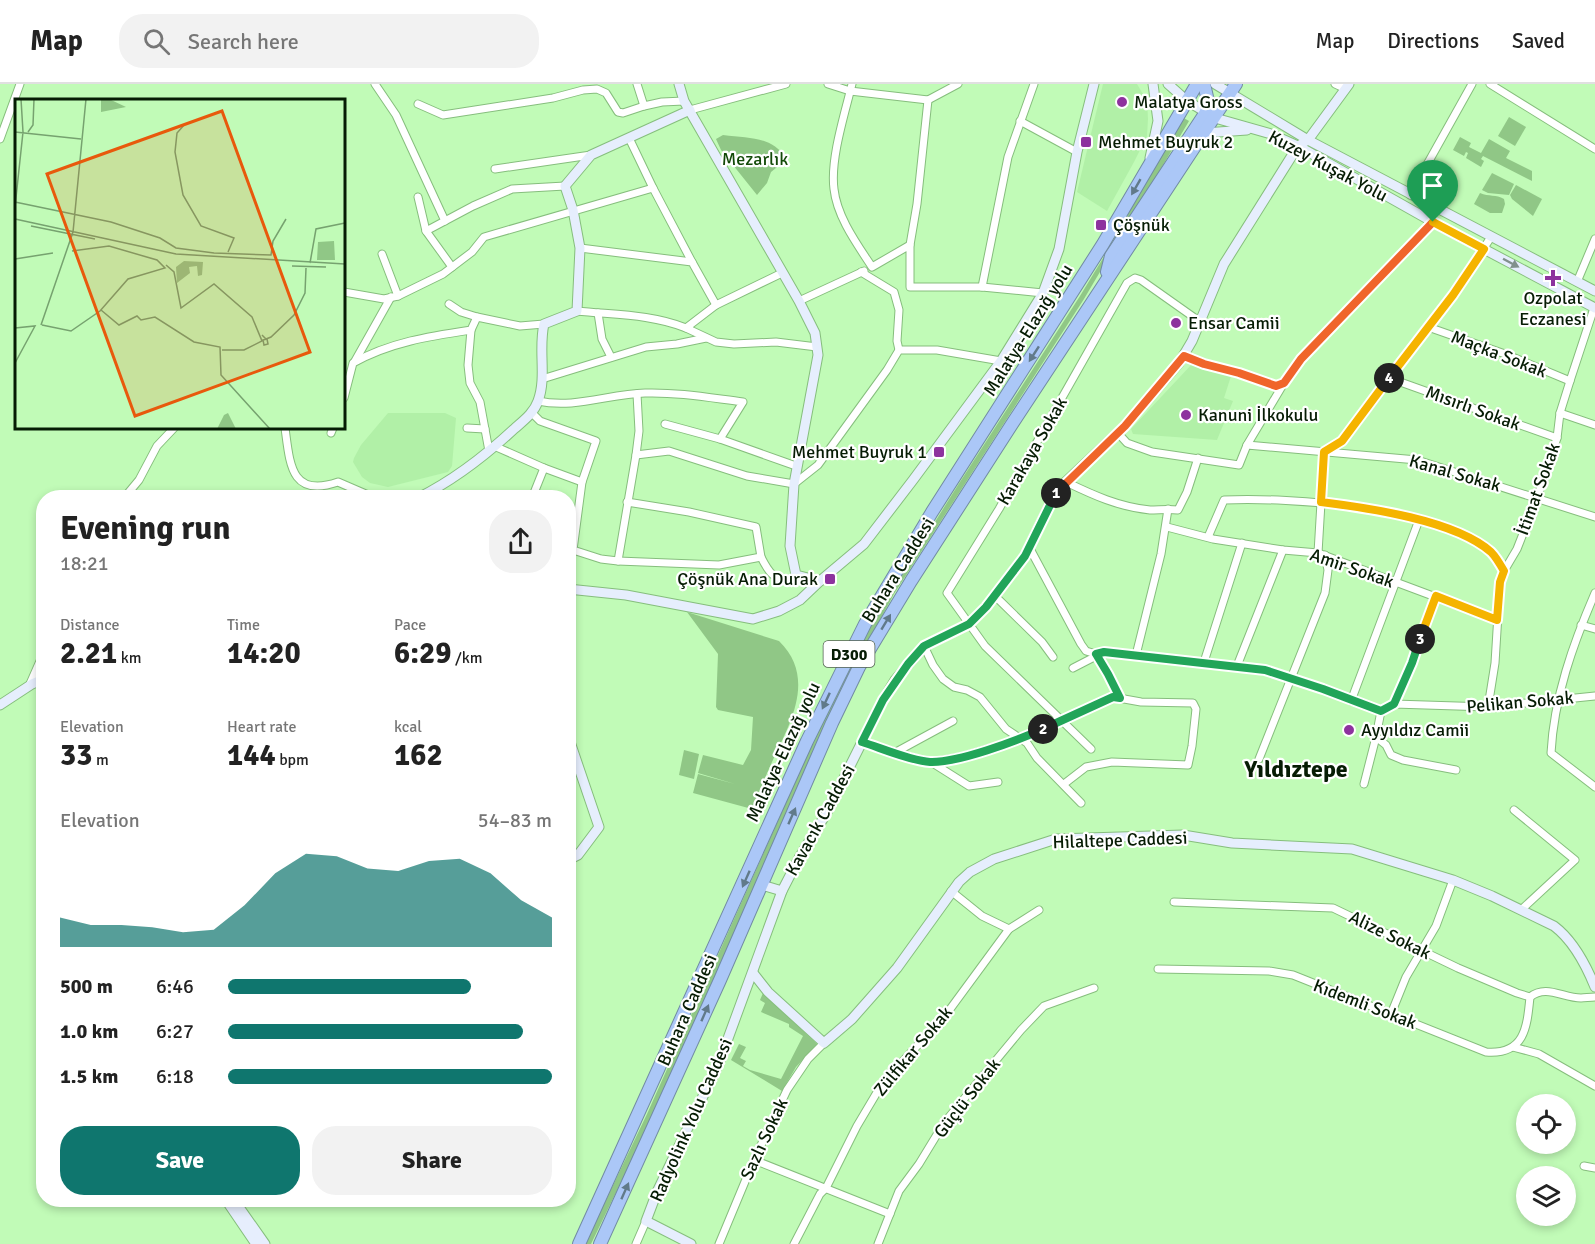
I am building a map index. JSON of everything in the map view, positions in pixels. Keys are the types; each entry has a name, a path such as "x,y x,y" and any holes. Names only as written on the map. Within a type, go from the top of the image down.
{"highway":[{"name":"Malatya-Elazığ yolu","path":"579,1244 807,741 849,654 932,512 1062,311 1197,84"},
{"path":"1103,284 1111,256 1207,117 1209,101 1204,84"},
{"path":"1207,117 1213,84"},
{"name":"Buhara Caddesi","path":"600,1244 859,667 946,525 1204,133 1207,117 1233,87"},
{"path":"1184,104 1207,117"}],"street":[{"path":"0,139 20,84"},
{"path":"375,84 396,115 445,221"},
{"path":"637,84 644,106"},
{"path":"627,502 689,512 756,527 761,557 769,572 779,580 792,581 796,575 790,546 794,484 818,355 815,333 800,302 684,101 679,84"},
{"path":"495,169 591,155 690,110 786,84"},
{"path":"828,84 928,100 958,84"},
{"path":"982,287 1002,184 1020,121 1034,84"},
{"path":"576,590 626,595 753,619 779,611 800,600 864,544 1001,361 1043,293 1059,249 1077,152 1094,84"},
{"path":"1148,166 1158,121 1153,84"},
{"path":"1168,84 1184,104"},
{"name":"Kuzey Kuşak Yolu","path":"1213,84 1233,87 1308,140 1595,291"},
{"path":"1335,84 1348,87"},
{"path":"1410,195 1472,84"},
{"path":"1490,84 1595,149"},
{"name":"Kavacık Caddesi","path":"753,973 756,957 782,891 799,858 823,821 895,680 924,646 969,624 986,607 1016,569 1052,500 1066,482 1144,404 1184,356 1224,264 1299,146 1308,140 1348,87"},
{"path":"851,88 836,152 834,188 840,210 854,239 872,267"},
{"path":"418,104 443,115 597,89 606,93 618,112 623,113 662,102 684,101"},
{"path":"910,286 910,245 928,100"},
{"name":"Kuzey Kuşak Yolu","path":"1207,117 1259,131 1299,146 1433,222 1595,308"},
{"path":"1020,121 1077,152"},
{"path":"1204,133 1259,131"},
{"path":"629,138 653,188 716,305"},
{"path":"426,231 512,189 566,186 591,155"},
{"path":"566,186 580,248 577,311"},
{"path":"345,292 384,299 394,297 443,274 472,252 484,237 653,188"},
{"path":"418,197 426,231 452,267"},
{"path":"1117,432 1127,443 1152,452 1239,465 1247,445 1301,359 1433,222"},
{"path":"1259,759 1325,593 1328,570 1321,554 1324,452 1342,441 1453,295 1491,237"},
{"path":"1577,282 1595,239"},
{"path":"800,302 872,267 910,245"},
{"path":"580,248 692,262"},
{"path":"345,394 353,363 394,297 382,254"},
{"path":"636,455 669,451 747,476 794,484 818,465 899,350 897,341 899,310 894,292 861,272"},
{"path":"686,328 716,305 782,273"},
{"name":"Karakaya Sokak","path":"969,624 947,593 999,509 1127,283 1135,278 1141,280 1199,321"},
{"path":"894,292 910,286 982,287 1043,293"},
{"path":"449,304 461,312 477,317 520,326 544,324 577,311 640,316 673,323 706,338 734,344 776,342 817,347"},
{"name":"İtimat Sokak","path":"1488,707 1495,663 1500,582 1517,549 1537,498 1557,438 1560,413 1595,308"},
{"path":"598,314 602,339 611,357"},
{"path":"477,317 471,330 468,365 470,383 480,402 485,429 492,449"},
{"path":"434,490 492,449 532,412 538,401 542,379 540,339 544,324"},
{"name":"Maçka Sokak","path":"1428,327 1505,354 1570,381"},
{"path":"353,363 395,345 429,336 471,330"},
{"path":"542,379 646,347 706,338"},
{"path":"899,350 937,350 1001,361"},
{"path":"1184,356 1276,386 1284,383"},
{"name":"Mısırlı Sokak","path":"1389,378 1557,438"},
{"path":"538,401 549,404 579,403 637,394 668,393 743,402 720,439"},
{"path":"618,561 639,431 637,394"},
{"path":"532,412 540,421 596,441 582,482 576,527"},
{"path":"1560,413 1595,425"},
{"path":"665,424 720,439 796,466"},
{"path":"467,428 485,429"},
{"path":"131,490 139,480 157,446 173,429"},
{"path":"285,429 288,453 300,481 308,486 324,487 338,482 356,490"},
{"name":"Kanal Sokak","path":"1247,445 1417,460 1595,517"},
{"path":"492,449 582,482"},
{"path":"1066,482 1121,505 1150,510 1178,510 1198,458"},
{"path":"535,490 544,468"},
{"path":"1208,537 1224,500 1262,498 1321,502 1354,506 1419,520 1472,540 1489,550 1504,571"},
{"path":"1136,655 1167,527 1168,509"},
{"path":"1351,701 1419,520"},
{"name":"Amir Sokak","path":"1167,527 1242,543 1321,554 1497,620"},
{"path":"1204,662 1242,543"},
{"path":"1029,547 1086,651 1096,654 1115,652 1265,670 1381,711 1394,704 1412,663 1436,596"},
{"path":"1237,666 1283,550"},
{"path":"576,551 601,559 618,561 719,565 761,557"},
{"path":"796,575 820,581"},
{"path":"1595,593 1570,656 1555,718 1551,753 1595,787"},
{"path":"994,595 1042,642 1053,657"},
{"path":"969,624 985,646 1090,749"},
{"path":"1581,625 1595,629"},
{"path":"924,646 933,665 943,678 954,687 967,690 980,697 1006,729 1027,744 1037,758 1081,803"},
{"path":"1073,668 1096,654"},
{"path":"1096,654 1120,698"},
{"path":"29,686 36,670"},
{"path":"0,705 36,683"},
{"name":"Pelikan Sokak","path":"1394,704 1488,707 1595,696"},
{"path":"931,762 962,757 1020,739 1113,697 1141,702 1193,703 1196,709 1188,765 1112,762 1086,767 1064,784"},
{"path":"1364,784 1381,711"},
{"path":"896,752 953,721"},
{"path":"1376,736 1386,745 1391,755 1403,760 1456,770"},
{"path":"862,742 931,762 969,786 998,782"},
{"path":"576,759 599,827 576,856"},
{"path":"1514,810 1575,860 1521,910"},
{"name":"Hilaltepe Caddesi","path":"825,1043 852,1019 906,958 951,891 970,872 994,859 1056,839 1183,835 1232,843 1341,848 1366,853 1453,880 1554,926 1562,932 1584,963 1595,987"},
{"path":"1391,1014 1406,977 1436,926 1453,880"},
{"path":"762,885 782,891"},
{"path":"951,891 982,916 1009,929"},
{"name":"Alize Sokak","path":"1174,902 1333,908 1458,968 1517,993 1530,997 1537,991 1544,991 1580,998 1595,997"},
{"name":"Zülfikar Sokak","path":"795,1244 876,1094 901,1063 945,1016 1009,929 1039,910"},
{"name":"Kıdemli Sokak","path":"1158,969 1281,973 1391,1014 1475,1049 1495,1053 1513,1047"},
{"path":"753,973 768,992 825,1043"},
{"name":"Radyolink Yolu Caddesi","path":"691,1244 646,1221 657,1192 718,1063 753,973"},
{"name":"Güçlü Sokak","path":"878,1244 899,1191 949,1116 1033,1016 1052,1002 1094,988"},
{"path":"1513,1047 1525,1031 1530,997"},
{"name":"Sazlı Sokak","path":"719,1244 754,1160 793,1079 808,1059 825,1043"},
{"path":"1513,1047 1539,1054 1595,1086"},
{"path":"754,1160 890,1214"},
{"path":"1584,1166 1595,1168"},
{"path":"231,1207 256,1244"},
{"path":"239,1207 265,1244"},
{"path":"636,1244 646,1221"}],"shaded area":[{"path":"1103,84 1137,84 1147,101 1148,119 1147,136 1107,211 1077,192"},
{"name":"Kanuni İlkokulu","path":"1193,363 1231,376 1224,398 1233,401 1217,440 1133,434 1131,429"},
{"path":"388,413 445,413 456,418 452,466 448,472 388,487 370,483 362,477 353,462 354,458 361,445"}],"green space":[{"path":"1182,117 1189,121 1084,299 894,594 846,682 653,1116 591,1244 585,1244 647,1114 814,740 865,634 1080,296"},
{"path":"1509,117 1526,127 1515,146 1498,136"},
{"name":"Mezarlık","path":"723,135 766,142 774,146 787,159 771,172 767,183 757,195 721,150 716,139"},
{"path":"1460,137 1471,143 1469,147 1481,153 1489,139 1510,151 1506,158 1532,171 1532,181 1483,156 1481,159 1484,161 1481,167 1466,158 1468,153 1466,152 1464,156 1453,150"},
{"path":"1492,173 1514,184 1509,195 1488,193 1482,190"},
{"path":"1516,185 1542,199 1533,216 1512,199 1510,195"},
{"path":"1480,193 1504,199 1502,213 1490,213 1474,204"},
{"path":"687,612 779,641 790,655 796,670 798,685 792,716 752,809 693,793 698,774 735,784 698,773 703,755 743,765 751,750 753,717 718,710 716,707 718,654"},
{"path":"684,750 699,754 694,779 679,775"},
{"path":"763,993 817,1044 796,1067 782,1091 731,1060 739,1044 746,1047 740,1058 746,1061 743,1066 781,1079 803,1036 789,1027 789,1024 761,1012 765,1003 760,1000"}],"place":[{"name":"Malatya Gross","path":"1122,102"},
{"name":"Mehmet Buyruk 2","path":"1086,142"},
{"name":"Çöşnük","path":"1101,225"},
{"name":"Ozpolat Eczanesi","path":"1553,278"},
{"name":"Ensar Camii","path":"1176,323"},
{"name":"Kanuni İlkokulu","path":"1186,415"},
{"name":"Mehmet Buyruk 1","path":"939,452"},
{"name":"Çöşnük Ana Durak","path":"830,579"},
{"name":"Ayyıldız Camii","path":"1349,730"}],"district":[{"name":"Yıldıztepe","path":"1296,769"}],"route":[{"path":"1433,222 1484,249 1453,295 1342,441 1324,452 1321,502 1354,506 1419,520 1460,534 1489,550 1504,571 1500,582 1497,620 1436,596 1412,663 1394,704 1381,711 1265,670 1104,652 1096,654 1120,698 1113,697 1020,739 962,757 931,762 862,742 883,700 908,664 924,646 969,624 986,607 1025,556 1058,490 1125,426 1184,356 1276,386 1284,383 1301,359 1433,222"}]}
